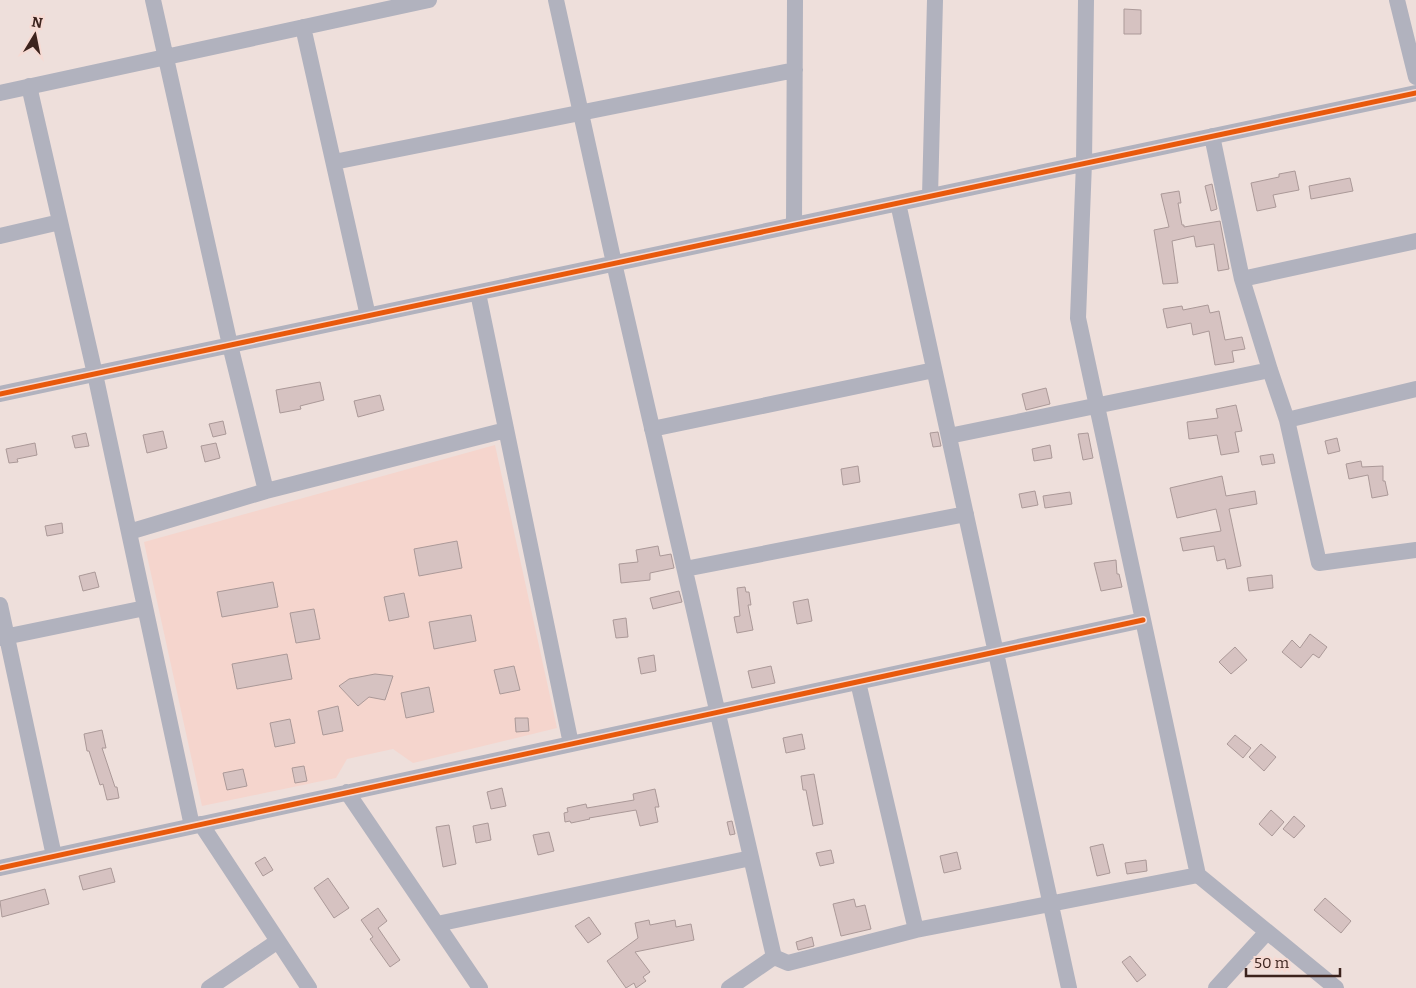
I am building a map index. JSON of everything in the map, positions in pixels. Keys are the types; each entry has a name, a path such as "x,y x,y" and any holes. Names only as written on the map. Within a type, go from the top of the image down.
{"street":[{"path":"153,0 230,345 266,491"},
{"path":"0,93 412,2 429,0"},
{"path":"556,0 614,264 774,958"},
{"path":"794,225 796,0"},
{"path":"930,196 935,0"},
{"path":"1087,0 1084,163 1078,318 1198,875 1336,988"},
{"path":"1397,0 1416,76"},
{"path":"303,27 368,316"},
{"path":"334,162 795,70"},
{"path":"29,86 95,374 145,608 197,825 309,988"},
{"path":"0,394 1416,93"},
{"path":"1212,136 1242,278 1287,420 1319,564 1416,550"},
{"path":"898,203 1069,988"},
{"path":"0,236 60,222"},
{"path":"1242,278 1416,241"},
{"path":"478,292 571,744"},
{"path":"652,429 934,370"},
{"path":"949,436 1270,370"},
{"path":"1287,420 1416,389"},
{"path":"129,532 266,491 506,430"},
{"path":"684,569 966,514"},
{"path":"0,604 3,637 54,856"},
{"path":"3,637 145,608"},
{"path":"0,868 1143,620"},
{"path":"858,682 916,930"},
{"path":"347,792 480,988"},
{"path":"437,924 751,858"},
{"path":"774,958 788,963 916,930 1198,875"},
{"path":"1216,988 1267,932"},
{"path":"209,988 278,941"},
{"path":"729,988 774,958"}],"shaded area":[{"path":"495,445 557,728 413,763 393,749 347,759 336,778 202,806 144,542"}],"building":[{"path":"1124,9 1141,10 1141,34 1124,34"},
{"path":"1295,171 1299,190 1273,195 1276,207 1257,211 1251,183 1279,177 1279,174"},
{"path":"1350,178 1353,191 1311,199 1309,186"},
{"path":"1212,184 1217,209 1211,211 1205,186"},
{"path":"1179,191 1181,203 1178,203 1184,227 1220,221 1229,269 1218,271 1214,244 1196,247 1194,236 1172,241 1178,283 1163,284 1154,230 1169,227 1161,194"},
{"path":"1208,305 1210,313 1219,311 1225,340 1242,337 1245,349 1232,351 1234,362 1215,365 1209,331 1193,335 1191,323 1167,328 1163,309 1182,306 1183,310"},
{"path":"320,382 324,400 300,406 301,409 280,413 276,390"},
{"path":"1046,388 1050,404 1026,410 1022,394"},
{"path":"380,395 384,410 358,417 354,401"},
{"path":"1236,405 1242,431 1235,432 1239,452 1221,455 1217,435 1189,439 1187,422 1218,418 1216,409"},
{"path":"223,421 226,434 213,437 209,424"},
{"path":"163,431 167,448 147,453 143,435"},
{"path":"938,432 941,446 933,447 930,433"},
{"path":"86,433 89,446 75,448 72,436"},
{"path":"1088,433 1093,458 1083,460 1078,434"},
{"path":"1337,438 1340,451 1328,454 1325,441"},
{"path":"35,443 37,455 17,459 18,462 9,463 6,449"},
{"path":"216,443 220,458 205,462 201,446"},
{"path":"1050,445 1052,458 1034,461 1032,449"},
{"path":"1273,454 1275,463 1262,465 1260,456"},
{"path":"1361,461 1362,467 1383,466 1383,481 1385,481 1388,495 1372,498 1368,475 1349,479 1346,464"},
{"path":"858,466 860,482 843,485 841,469"},
{"path":"1222,476 1226,496 1255,491 1257,504 1229,509 1241,566 1227,569 1225,559 1217,561 1214,546 1183,551 1180,538 1221,531 1216,509 1177,518 1170,488"},
{"path":"1035,491 1038,505 1022,508 1019,494"},
{"path":"1070,492 1072,504 1045,508 1043,496"},
{"path":"62,523 63,533 47,536 45,526"},
{"path":"457,541 462,568 419,576 414,549"},
{"path":"658,546 660,556 671,554 674,568 650,573 650,580 621,583 619,564 638,562 636,550"},
{"path":"1116,560 1117,574 1119,574 1122,587 1101,591 1094,563"},
{"path":"95,572 99,587 83,591 79,576"},
{"path":"1272,575 1273,588 1249,591 1247,578"},
{"path":"273,582 278,607 222,617 217,592"},
{"path":"745,587 746,592 749,592 751,605 748,605 753,630 737,633 734,617 740,616 737,588"},
{"path":"679,591 682,602 653,609 650,598"},
{"path":"404,593 409,617 389,621 384,597"},
{"path":"808,599 812,621 797,624 793,602"},
{"path":"314,609 320,639 296,643 290,613"},
{"path":"471,615 476,641 434,649 429,622"},
{"path":"626,618 628,637 616,638 613,620"},
{"path":"1310,634 1327,647 1319,658 1313,654 1301,668 1282,652 1292,640 1300,648"},
{"path":"1235,647 1247,660 1231,674 1219,662"},
{"path":"287,654 292,679 237,689 232,664"},
{"path":"654,655 656,671 641,674 638,658"},
{"path":"514,666 520,690 500,694 494,670"},
{"path":"771,666 775,683 752,688 748,671"},
{"path":"375,674 393,676 385,700 369,697 358,706 339,686 349,679"},
{"path":"429,687 434,712 406,718 401,693"},
{"path":"338,706 343,731 323,735 318,711"},
{"path":"515,718 528,718 529,731 516,732"},
{"path":"290,719 295,743 275,747 270,723"},
{"path":"102,730 106,748 102,748 115,787 117,787 119,798 107,800 103,784 100,785 89,751 87,751 84,734"},
{"path":"802,734 805,749 786,753 783,738"},
{"path":"1235,735 1251,748 1243,758 1227,744"},
{"path":"1261,744 1276,757 1264,771 1249,757"},
{"path":"304,766 307,781 295,783 292,768"},
{"path":"243,769 247,786 227,790 223,773"},
{"path":"814,774 823,824 813,826 806,790 803,790 801,776"},
{"path":"502,788 506,806 491,809 487,792"},
{"path":"655,789 659,807 655,807 658,822 640,826 636,810 571,823 570,821 565,822 564,813 568,812 567,808 586,804 587,808 634,800 633,794"},
{"path":"1271,810 1284,822 1272,836 1259,824"},
{"path":"1294,816 1305,826 1294,838 1283,829"},
{"path":"732,821 735,834 730,835 727,822"},
{"path":"488,823 491,840 476,843 473,826"},
{"path":"449,825 456,864 443,867 436,827"},
{"path":"549,832 554,851 538,855 533,835"},
{"path":"1103,844 1110,873 1097,876 1090,847"},
{"path":"831,850 834,863 820,866 816,853"},
{"path":"957,852 961,869 944,873 940,856"},
{"path":"265,857 273,870 263,876 255,863"},
{"path":"1146,860 1147,871 1127,874 1125,863"},
{"path":"111,868 115,882 83,890 79,876"},
{"path":"328,878 349,908 334,918 314,888"},
{"path":"45,889 49,904 2,917 0,901"},
{"path":"1325,898 1351,921 1341,933 1314,910"},
{"path":"854,899 856,907 865,905 871,929 841,936 833,904"},
{"path":"378,908 387,921 378,928 400,960 390,967 370,939 373,937 361,920"},
{"path":"589,917 601,934 588,943 575,926"},
{"path":"649,920 650,925 675,920 676,927 691,924 694,940 635,952 650,972 643,977 646,981 636,988 634,983 626,988 607,961 638,938 635,923"},
{"path":"812,937 814,946 798,950 796,942"},
{"path":"1130,956 1146,975 1137,982 1122,962"}],"cycle path":[{"path":"0,394 1416,93"},
{"path":"0,868 1143,620"}]}
